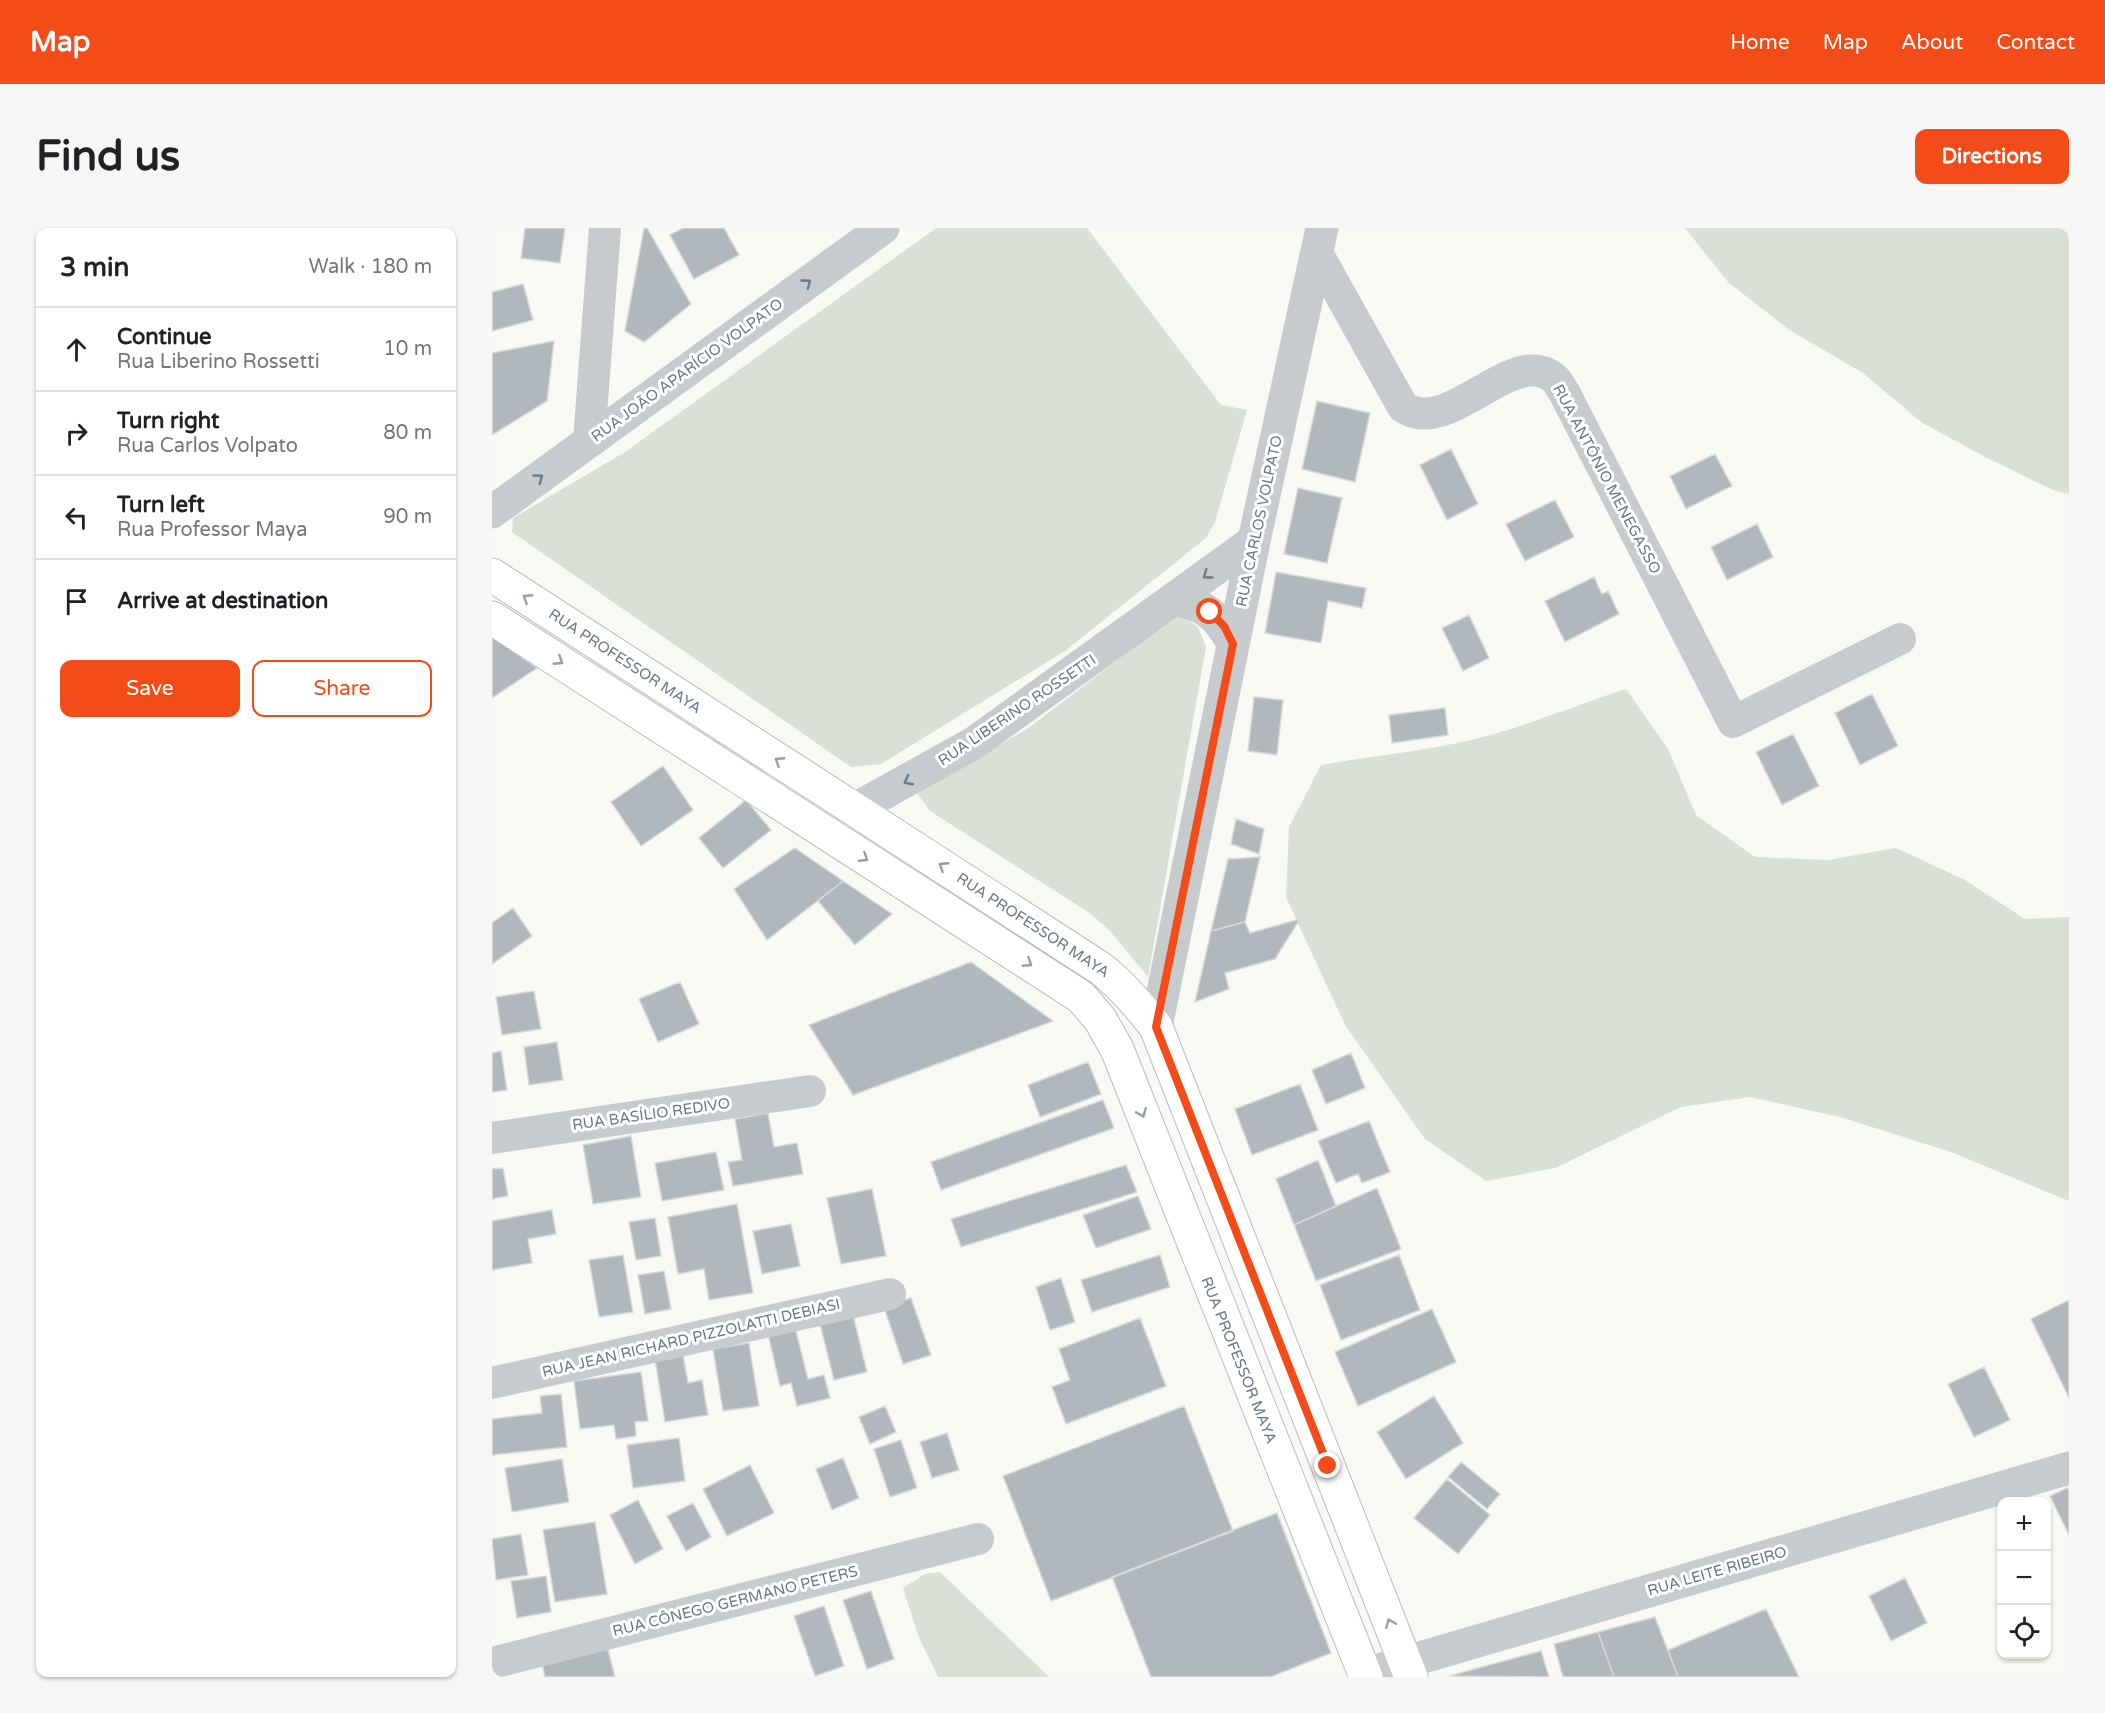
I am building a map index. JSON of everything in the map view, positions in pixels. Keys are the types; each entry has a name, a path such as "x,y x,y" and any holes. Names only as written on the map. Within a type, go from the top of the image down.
{"main road":[{"name":"RUA PROFESSOR MAYA","path":"492,575 1100,968 1119,983 1156,1027 1408,1670"},
{"name":"RUA PROFESSOR MAYA","path":"492,618 1081,997 1100,1019 1117,1049 1365,1675"},
{"path":"827,834 855,809"},
{"path":"1117,1049 1156,1027"},
{"path":"1222,1315 1262,1296"},
{"path":"1288,1482 1328,1466"}],"street":[{"path":"589,441 605,228"},
{"name":"RUA JOÃO APARÍCIO VOLPATO","path":"492,512 883,228"},
{"name":"RUA CARLOS VOLPATO","path":"1156,1027 1254,541 1319,240"},
{"name":"RUA ANTÔNIO MENEGASSO","path":"1319,240 1403,407 1413,414 1436,413 1521,372 1539,371 1555,379 1565,394 1733,722 1900,639"},
{"name":"RUA LIBERINO ROSSETTI","path":"855,809 974,743 1254,541"},
{"path":"1173,599 1193,603 1210,612 1224,626 1233,644"},
{"name":"RUA BASÍLIO REDIVO","path":"492,1138 810,1091"},
{"name":"RUA JEAN RICHARD PIZZOLATTI DEBIASI","path":"492,1383 890,1294"},
{"name":"RUA LEITE RIBEIRO","path":"1365,1675 1408,1670 2069,1468"},
{"name":"RUA CÔNEGO GERMANO PETERS","path":"492,1663 978,1539"}],"shaded area":[{"path":"936,228 1087,228 1221,405 1247,410 1215,522 1206,538 1065,651 881,764 851,767 512,532 513,518 625,452"},
{"path":"1685,228 2069,228 2069,494 2055,491 1985,457 1921,422 1863,373 1788,329 1728,282"},
{"path":"1181,615 1198,627 1206,647 1148,977 1109,930 1091,914 930,811 917,793 1030,727 1171,619"},
{"path":"1626,689 1668,749 1696,815 1755,857 1828,860 1896,848 1965,880 2025,919 2069,917 2069,1201 1951,1152 1840,1117 1750,1097 1681,1107 1555,1168 1486,1181 1425,1139 1345,1025 1286,897 1289,827 1321,765 1480,738"},
{"path":"940,1572 1049,1677 938,1677 918,1635 903,1588 925,1574"}],"building":[{"path":"525,228 565,228 560,263 521,258"},
{"path":"644,228 647,228 691,304 644,342 625,331"},
{"path":"683,228 724,228 739,255 694,279 670,235"},
{"path":"523,284 533,320 492,331 492,292"},
{"path":"554,341 547,401 492,435 492,353"},
{"path":"1317,401 1370,413 1355,482 1302,469"},
{"path":"1451,449 1478,504 1447,520 1420,465"},
{"path":"1715,454 1732,486 1686,509 1670,476"},
{"path":"1298,488 1342,498 1327,563 1284,554"},
{"path":"1555,500 1574,537 1525,561 1506,524"},
{"path":"1757,524 1773,557 1727,580 1711,547"},
{"path":"1276,572 1366,588 1362,608 1328,601 1321,643 1265,633"},
{"path":"1594,577 1602,594 1608,591 1619,614 1565,642 1545,601"},
{"path":"1469,615 1489,658 1463,671 1442,628"},
{"path":"492,637 537,668 492,698"},
{"path":"1872,694 1898,746 1860,765 1835,713"},
{"path":"1254,697 1283,700 1277,755 1248,751"},
{"path":"1445,708 1448,735 1392,743 1389,715"},
{"path":"1793,734 1819,786 1782,805 1756,752"},
{"path":"663,766 693,810 641,846 611,802"},
{"path":"746,800 771,830 723,868 699,838"},
{"path":"1236,819 1264,829 1259,854 1231,844"},
{"path":"795,848 843,881 767,940 734,889"},
{"path":"1260,857 1245,922 1211,931 1228,859"},
{"path":"843,881 892,914 855,945 818,901"},
{"path":"513,908 532,936 492,964 492,923"},
{"path":"1300,919 1275,959 1225,973 1229,989 1195,1002 1211,931 1245,922 1250,933"},
{"path":"971,962 1053,1021 853,1095 809,1025"},
{"path":"680,982 699,1024 658,1042 639,999"},
{"path":"534,991 541,1029 502,1035 496,997"},
{"path":"557,1042 563,1080 529,1085 524,1047"},
{"path":"501,1051 507,1090 492,1092 492,1053"},
{"path":"1351,1053 1365,1088 1326,1104 1312,1070"},
{"path":"1088,1062 1101,1094 1040,1117 1028,1085"},
{"path":"1300,1084 1318,1130 1252,1155 1235,1109"},
{"path":"1103,1100 1114,1128 941,1190 931,1162"},
{"path":"768,1113 774,1147 797,1143 803,1174 733,1186 728,1162 742,1160 735,1119"},
{"path":"1369,1121 1390,1172 1362,1183 1358,1174 1336,1183 1318,1141"},
{"path":"631,1136 641,1197 593,1204 583,1145"},
{"path":"716,1152 724,1190 662,1201 655,1163"},
{"path":"1318,1160 1336,1206 1294,1225 1276,1179"},
{"path":"1126,1165 1137,1192 961,1247 951,1219"},
{"path":"503,1168 508,1196 492,1199 492,1169"},
{"path":"1377,1188 1401,1249 1316,1281 1294,1225"},
{"path":"872,1189 886,1256 841,1264 827,1198"},
{"path":"1138,1196 1151,1229 1096,1248 1083,1215"},
{"path":"737,1204 753,1293 709,1300 704,1269 678,1274 668,1217"},
{"path":"552,1210 556,1234 528,1239 532,1263 492,1270 492,1221"},
{"path":"655,1218 661,1256 636,1260 629,1222"},
{"path":"791,1224 800,1266 762,1274 753,1231"},
{"path":"623,1255 633,1312 599,1317 589,1260"},
{"path":"1160,1255 1170,1287 1092,1312 1081,1280"},
{"path":"1399,1255 1420,1310 1341,1340 1320,1285"},
{"path":"664,1271 671,1309 645,1314 638,1275"},
{"path":"1061,1278 1075,1322 1050,1330 1036,1287"},
{"path":"911,1298 931,1355 903,1364 884,1307"},
{"path":"2069,1300 2069,1398 2031,1319"},
{"path":"1432,1309 1456,1362 1358,1406 1335,1352"},
{"path":"853,1315 867,1372 834,1380 820,1324"},
{"path":"1140,1318 1166,1386 1066,1424 1052,1387 1070,1380 1059,1349"},
{"path":"795,1327 808,1379 824,1375 830,1398 797,1406 791,1383 780,1386 768,1334"},
{"path":"749,1343 759,1406 723,1411 713,1349"},
{"path":"682,1349 688,1383 702,1380 708,1415 665,1422 654,1353"},
{"path":"1984,1367 2010,1420 1974,1437 1948,1384"},
{"path":"641,1372 648,1421 635,1422 636,1436 616,1439 614,1425 580,1429 574,1381"},
{"path":"561,1394 567,1447 492,1455 492,1419 542,1413 540,1396"},
{"path":"1434,1396 1463,1443 1406,1479 1377,1432"},
{"path":"885,1406 896,1432 870,1444 859,1417"},
{"path":"1184,1406 1233,1531 1051,1601 1003,1476"},
{"path":"947,1433 959,1470 932,1478 920,1442"},
{"path":"679,1438 685,1481 633,1488 627,1445"},
{"path":"901,1440 917,1488 890,1497 874,1449"},
{"path":"843,1458 859,1498 832,1510 816,1469"},
{"path":"562,1459 569,1502 512,1512 505,1468"},
{"path":"1461,1462 1500,1494 1487,1509 1448,1477"},
{"path":"750,1465 774,1513 727,1536 703,1489"},
{"path":"1447,1479 1490,1515 1458,1554 1414,1518"},
{"path":"2067,1488 2069,1490 2069,1535 2051,1497"},
{"path":"638,1500 663,1549 635,1564 610,1515"},
{"path":"693,1503 711,1537 686,1551 667,1516"},
{"path":"1277,1513 1331,1653 1270,1677 1151,1677 1112,1577"},
{"path":"595,1522 607,1594 555,1602 543,1530"},
{"path":"521,1534 528,1575 496,1580 492,1539"},
{"path":"546,1576 551,1612 517,1618 511,1581"},
{"path":"1905,1578 1927,1623 1891,1641 1869,1596"},
{"path":"871,1591 894,1659 867,1669 843,1600"},
{"path":"824,1606 844,1666 815,1676 794,1616"},
{"path":"1766,1609 1799,1677 1678,1677 1668,1650"},
{"path":"1655,1617 1678,1677 1614,1677 1598,1632"},
{"path":"1598,1632 1614,1677 1563,1677 1554,1644"},
{"path":"607,1646 615,1677 545,1677 542,1663"},
{"path":"1541,1651 1549,1677 1449,1676"}],"route":[{"path":"1210,612 1224,626 1233,644 1156,1027 1328,1466"}]}
